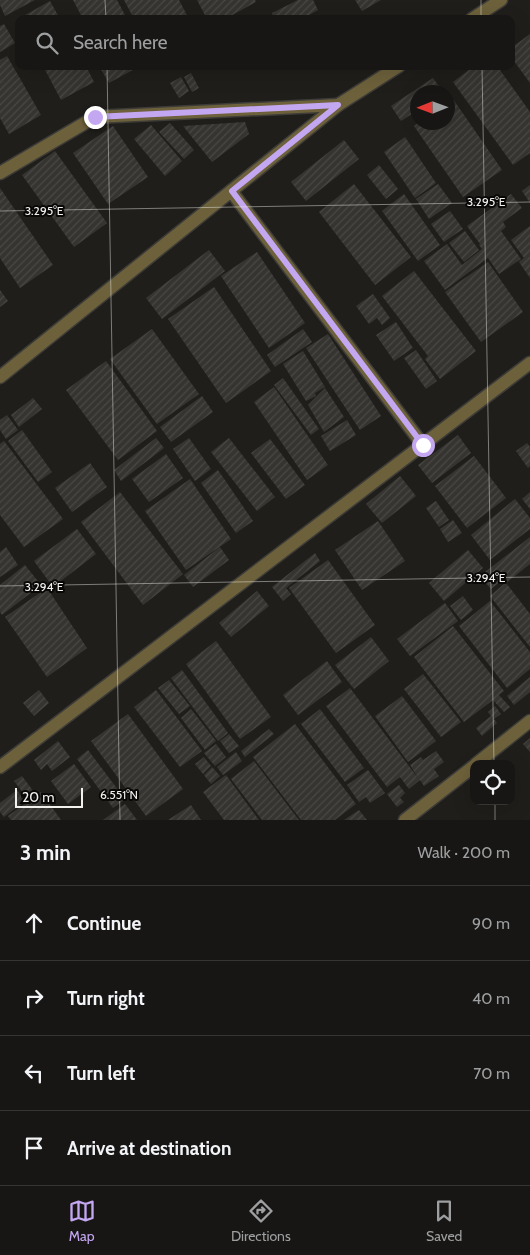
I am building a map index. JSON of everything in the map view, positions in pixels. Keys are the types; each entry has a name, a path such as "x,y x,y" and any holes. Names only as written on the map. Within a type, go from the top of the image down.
{"street":[{"path":"478,15 501,0"},
{"path":"0,376 338,105 393,70"},
{"path":"0,173 95,117 338,105"},
{"path":"232,191 423,445"},
{"path":"0,767 530,362"},
{"path":"481,760 530,721"},
{"path":"405,820 470,769"}],"building":[{"path":"0,0 35,0 5,16"},
{"path":"73,0 117,0 125,15 81,15"},
{"path":"124,0 179,0 187,15 132,15"},
{"path":"197,0 255,0 256,2 232,15 205,15"},
{"path":"298,0 313,0 318,10 309,15 273,15 272,13"},
{"path":"355,0 381,0 362,11"},
{"path":"50,1 58,15 25,15"},
{"path":"4,24 15,43 0,52 0,26"},
{"path":"530,34 530,83 515,62 515,45"},
{"path":"7,56 41,115 9,134 0,118 0,60"},
{"path":"45,70 88,70 94,82 61,100"},
{"path":"101,70 133,70 109,83"},
{"path":"469,70 500,70 530,112 530,153 513,165 453,82"},
{"path":"191,73 199,88 192,92 184,77"},
{"path":"181,77 189,91 179,98 170,83"},
{"path":"433,78 438,85 422,85"},
{"path":"410,93 410,115 401,121 391,106"},
{"path":"455,102 502,170 463,197 417,130 455,130"},
{"path":"245,122 249,134 212,162 183,126"},
{"path":"170,123 194,150 184,159 159,132"},
{"path":"151,125 182,161 165,176 134,139"},
{"path":"113,126 148,177 108,204 73,153"},
{"path":"405,137 436,183 415,198 384,152"},
{"path":"344,140 359,159 306,201 291,182"},
{"path":"55,151 107,223 74,247 22,175"},
{"path":"379,165 398,189 386,199 367,175"},
{"path":"354,184 411,257 375,285 319,212"},
{"path":"438,184 452,203 429,219 416,199"},
{"path":"530,185 530,203 522,191"},
{"path":"0,188 53,265 20,288 0,258"},
{"path":"404,194 440,245 418,261 382,211"},
{"path":"511,194 522,208 503,222 506,227 501,231 521,259 499,274 488,258 445,290 424,261 447,244 462,265 482,249 467,226"},
{"path":"450,211 463,229 444,242 431,224"},
{"path":"530,226 530,278 519,262 524,258 511,240"},
{"path":"465,231 479,250 464,262 449,243"},
{"path":"209,250 225,271 162,319 146,298"},
{"path":"257,252 305,323 269,348 221,276"},
{"path":"488,262 523,312 481,342 445,292"},
{"path":"414,271 476,351 440,379 425,359 428,356 382,296"},
{"path":"214,287 271,371 226,403 168,319"},
{"path":"0,290 8,301 0,307"},
{"path":"373,294 390,318 382,325 377,318 369,324 356,306"},
{"path":"396,322 413,348 394,361 376,335"},
{"path":"152,329 199,394 157,424 110,359"},
{"path":"303,329 312,342 275,367 267,355"},
{"path":"328,334 381,416 360,430 306,348"},
{"path":"416,350 437,381 426,389 404,358"},
{"path":"303,351 325,387 315,393 316,396 306,401 283,364"},
{"path":"106,361 157,431 118,460 66,390"},
{"path":"283,378 319,429 311,435 274,385"},
{"path":"274,387 328,465 307,480 254,402"},
{"path":"325,388 344,417 324,432 308,405"},
{"path":"202,396 213,412 171,442 160,427"},
{"path":"33,398 42,409 19,427 11,415"},
{"path":"7,415 18,430 6,439 0,430 0,420"},
{"path":"347,420 356,435 330,451 321,436"},
{"path":"22,430 52,472 38,482 8,441"},
{"path":"458,435 471,453 432,483 418,465"},
{"path":"156,438 164,448 121,481 114,470"},
{"path":"189,438 211,469 195,481 173,449"},
{"path":"229,438 275,497 257,511 211,452"},
{"path":"270,439 305,485 286,499 251,453"},
{"path":"4,441 63,519 24,547 0,515 0,444"},
{"path":"527,443 530,447 530,466 528,468 516,451"},
{"path":"166,454 183,478 149,502 132,479"},
{"path":"474,456 506,498 467,528 435,486"},
{"path":"90,463 107,487 72,512 55,488"},
{"path":"218,470 253,521 236,533 201,483"},
{"path":"400,476 416,496 382,523 366,504"},
{"path":"190,479 231,539 186,570 145,511"},
{"path":"120,492 183,574 143,605 81,522"},
{"path":"530,492 530,509 522,499"},
{"path":"515,499 530,518 530,529 490,560 471,535"},
{"path":"436,501 449,520 439,527 426,508"},
{"path":"453,520 462,533 448,542 440,529"},
{"path":"378,521 405,561 362,590 335,550"},
{"path":"77,529 96,554 53,587 34,561"},
{"path":"530,537 530,564 506,583 530,614 530,647 490,596 504,584 501,581 491,589 480,576"},
{"path":"6,547 18,565 0,577 0,552"},
{"path":"220,547 229,560 193,587 184,575"},
{"path":"468,550 483,568 444,601 429,583"},
{"path":"315,553 320,561 286,588 291,594 283,601 272,587"},
{"path":"328,560 375,625 336,653 289,588"},
{"path":"25,565 41,585 2,615 0,612 0,585"},
{"path":"47,588 87,648 47,677 5,617"},
{"path":"257,591 269,606 231,637 219,623"},
{"path":"463,596 473,610 461,620 450,606"},
{"path":"490,601 530,652 530,669 507,688 459,626"},
{"path":"445,603 458,621 410,656 397,639"},
{"path":"453,626 504,691 499,695 510,707 504,712 493,700 464,722 414,657"},
{"path":"371,637 389,661 354,689 335,665"},
{"path":"216,641 271,717 240,739 186,664"},
{"path":"327,661 342,682 298,715 283,695"},
{"path":"182,670 228,733 218,741 171,678"},
{"path":"423,674 461,722 441,737 404,689"},
{"path":"530,677 530,692 514,705 507,696"},
{"path":"169,680 190,706 179,714 158,688"},
{"path":"350,688 418,778 410,765 421,757 423,760 436,751 444,762 434,769 439,776 424,786 420,780 409,789 400,777 387,787 326,706"},
{"path":"39,690 49,703 34,716 23,703"},
{"path":"156,690 202,751 180,767 134,707"},
{"path":"402,696 436,741 408,762 375,716"},
{"path":"495,706 501,714 494,719 497,723 482,736 476,728 491,716 488,712"},
{"path":"191,709 216,741 205,750 181,718"},
{"path":"320,709 364,768 345,782 301,724"},
{"path":"128,714 183,789 146,816 91,741"},
{"path":"295,724 356,804 335,820 301,820 253,757"},
{"path":"269,729 274,734 245,757 241,751"},
{"path":"229,734 239,746 229,753 220,741"},
{"path":"530,738 530,752 523,744"},
{"path":"58,741 70,757 52,771 47,764 41,770 34,760"},
{"path":"216,744 226,757 215,766 204,753"},
{"path":"88,750 125,799 113,808 77,759"},
{"path":"236,752 242,761 223,775 217,767"},
{"path":"204,757 211,766 203,774 195,764"},
{"path":"254,761 299,820 262,820 231,779"},
{"path":"74,764 91,787 68,804 51,781"},
{"path":"212,767 220,776 211,784 204,775"},
{"path":"368,770 385,793 370,803 366,797 359,802 347,785"},
{"path":"226,775 259,820 224,820 203,792"},
{"path":"22,776 34,792 27,798 14,781"},
{"path":"399,785 405,793 400,798 404,802 397,807 387,794"},
{"path":"17,790 25,801 4,817 0,812 0,803"},
{"path":"41,792 61,820 11,820 8,816"},
{"path":"125,804 137,820 103,820"},
{"path":"191,805 201,820 168,820"},
{"path":"359,810 367,820 344,820"}],"route":[{"path":"95,117 338,105 232,191 423,445"}]}
